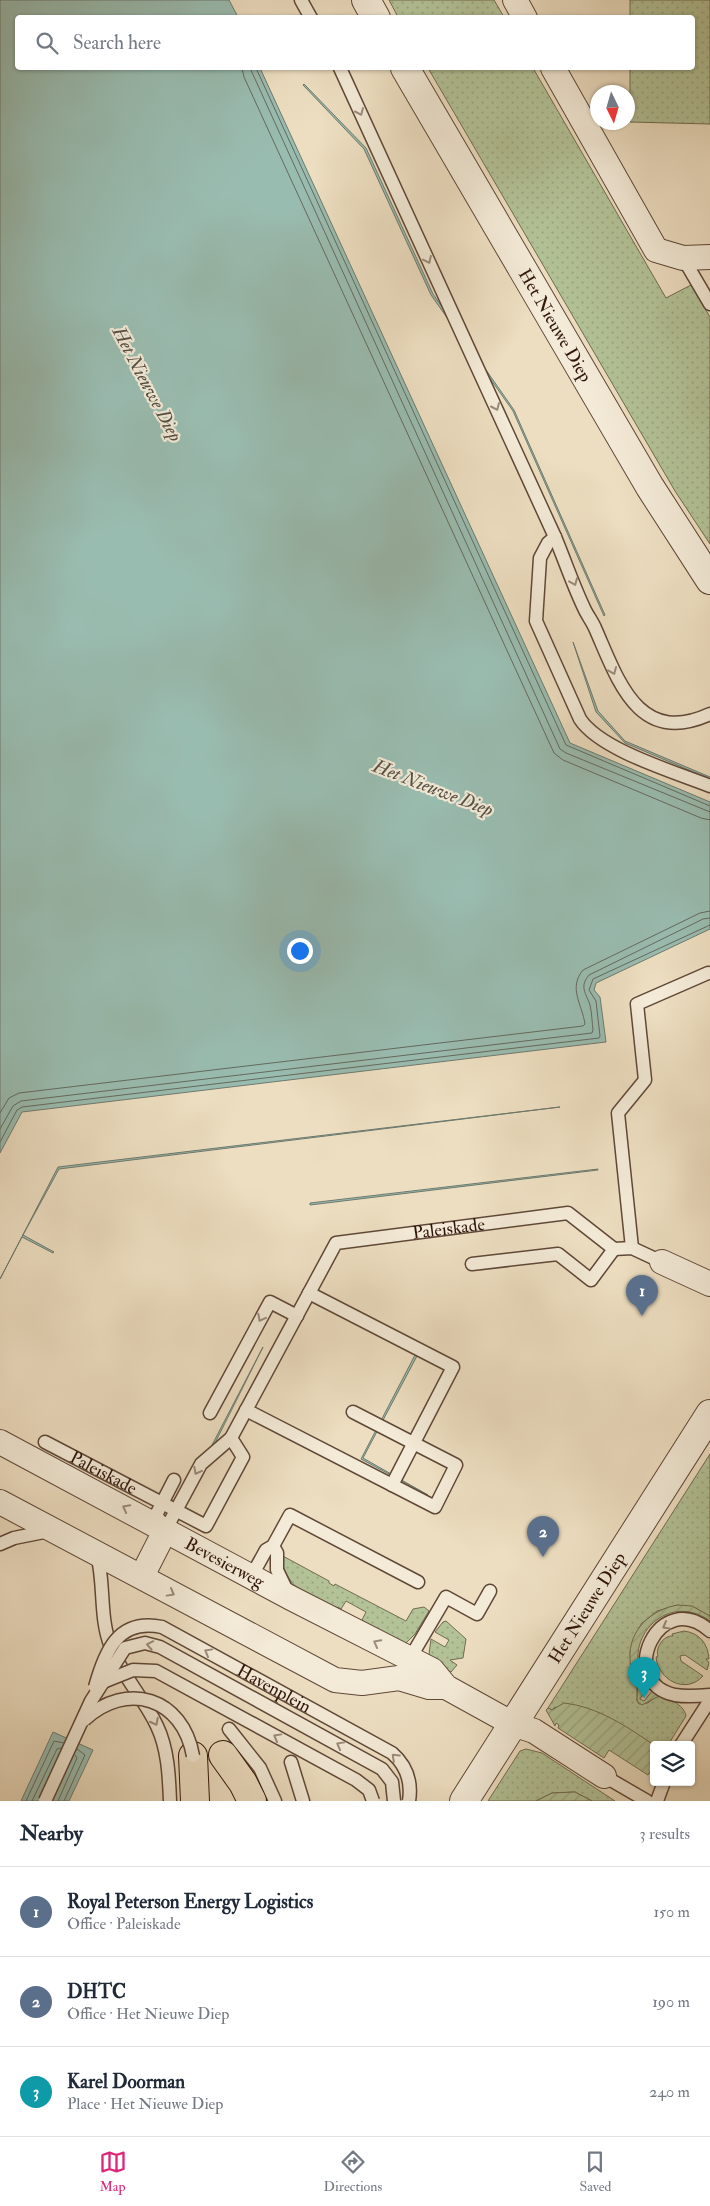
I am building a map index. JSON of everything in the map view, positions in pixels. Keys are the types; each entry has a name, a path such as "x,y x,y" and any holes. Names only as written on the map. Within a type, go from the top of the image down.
{"main road":[{"path":"223,1755 244,1783 252,1801"},
{"name":"Havenplein","path":"193,1756 195,1801"}],"street":[{"path":"366,0 374,15"},
{"path":"515,0 523,15"},
{"name":"Het Nieuwe Diep","path":"406,70 650,487 710,580"},
{"path":"554,70 656,250 683,258 710,257"},
{"path":"667,1264 710,1273"},
{"path":"667,1264 710,1284"},
{"name":"Het Nieuwe Diep","path":"464,1801 710,1414"},
{"name":"Bevesierweg","path":"0,1442 171,1520 247,1573 409,1660 432,1670 446,1687 513,1724 534,1731 604,1776"},
{"name":"Bevesierweg","path":"0,1502 335,1680 362,1683 400,1678 429,1687 446,1687"},
{"path":"142,1576 171,1520"}],"lane":[{"path":"301,0 310,15"},
{"path":"341,70 555,537 615,677 632,703 643,712 666,721 687,721 710,714"},
{"path":"683,258 710,304"},
{"path":"555,537 548,543 540,558 536,621 580,719 590,732 608,744 710,786"},
{"path":"632,1248 618,1113 645,1080 637,1004 708,973"},
{"name":"Paleiskade","path":"171,1520 201,1464 232,1438 336,1243 568,1213 614,1249"},
{"path":"472,1264 558,1254 591,1280 614,1249 632,1248 667,1264"},
{"path":"309,1293 453,1367 392,1485"},
{"path":"210,1412 270,1302 296,1316"},
{"path":"246,1410 434,1507 456,1465 353,1412"},
{"name":"Paleiskade","path":"171,1520 206,1526 243,1457 232,1438"},
{"name":"Paleiskade","path":"45,1442 162,1503 171,1520"},
{"path":"171,1520 156,1515 174,1480"},
{"path":"247,1573 256,1568 266,1550 273,1546 290,1515 418,1582"},
{"path":"2,1541 54,1530"},
{"path":"273,1546 277,1552 277,1570 291,1598"},
{"path":"97,1554 102,1577 106,1631 111,1649 129,1683 158,1727 167,1761 170,1801"},
{"path":"409,1660 446,1597 478,1614 490,1591"},
{"path":"710,1631 693,1621 670,1622 652,1637 647,1648 646,1660 651,1676 663,1690 674,1694 710,1695"},
{"name":"Havenplein","path":"92,1701 103,1662 119,1637 136,1626 150,1624 162,1626 392,1753 400,1760 408,1775 409,1801"},
{"name":"Havenplein","path":"45,1801 92,1701 103,1682 126,1648 145,1643 160,1647 382,1769 392,1782 394,1801"},
{"path":"103,1682 133,1670 156,1672 356,1780 370,1790 373,1801"},
{"name":"Havenplein","path":"82,1722 99,1708 113,1700 145,1699 161,1706 181,1722 190,1742 193,1756"},
{"path":"684,1741 710,1700"},
{"path":"228,1729 256,1762 275,1801"},
{"path":"290,1762 303,1801"},
{"path":"604,1776 647,1801"},
{"path":"657,1801 663,1786"}],"green space":[{"path":"389,0 494,0 503,15 397,15"},
{"path":"630,0 710,0 710,124 635,122 635,85 630,85 630,70 695,70 695,15 630,15"},
{"path":"429,70 534,70 666,298 691,285 710,317 710,544 675,491"},
{"path":"710,1454 710,1616 678,1605 657,1611 641,1624 630,1652 639,1704 648,1703 656,1696 674,1702 685,1712 686,1716 670,1741 650,1742 643,1738 555,1707 552,1710 548,1708"},
{"path":"281,1555 329,1581 334,1586 335,1584 406,1621 413,1609 424,1607 429,1611 415,1634 403,1646 360,1624 366,1612 346,1601 341,1609 338,1607 336,1611 308,1596 293,1584 287,1576"},
{"path":"678,1605 692,1606 710,1616 710,1621 693,1613 677,1612 663,1616 650,1626 642,1638 638,1654 640,1670 648,1687 640,1699 644,1701 652,1691 659,1696 642,1705 637,1701 637,1685 630,1662 630,1649 633,1639 637,1630 651,1616 668,1607"},
{"path":"446,1621 466,1639 463,1658 450,1660 457,1665 451,1672 444,1669 429,1654 431,1639 445,1647 449,1640 435,1632"},
{"path":"684,1631 694,1634 702,1640 707,1648 709,1659 706,1659 709,1663 707,1670 685,1655 680,1656 681,1661 703,1676 696,1682 689,1684 681,1684 667,1678 658,1665 656,1657 663,1640 673,1636 672,1634"},
{"path":"564,1703 576,1705 600,1713 622,1724 650,1742 650,1772 648,1775 609,1750 604,1758 558,1728 559,1725 556,1723 555,1726 546,1710 548,1708 552,1710"},
{"path":"526,1749 542,1753 615,1801 592,1801 575,1792 552,1793 536,1801 488,1801 520,1751"},
{"path":"575,1792 592,1801 536,1801 552,1793"}],"water":[{"path":"0,0 229,0 237,15 15,15 15,70 261,70 570,743 710,802 710,929 596,983 594,990 600,997 606,1042 22,1112 0,1153"},
{"path":"304,84 366,148 433,294 514,410 604,616 513,411 431,295 364,149"},
{"path":"573,642 598,711 625,741 710,777 710,779 625,743 596,712"},
{"path":"560,1107 59,1169 23,1235 54,1252 22,1237 0,1279 58,1167"},
{"path":"598,1170 310,1205 310,1203"},
{"path":"263,1347 214,1445 212,1445"},
{"path":"415,1355 417,1356 363,1458 428,1495 361,1459"},
{"path":"53,1732 93,1750 69,1801 21,1801"}],"place":[{"name":"Royal Peterson Energy Logistics","path":"642,1316"},
{"name":"DHTC","path":"543,1557"},
{"name":"Karel Doorman","path":"644,1698"}]}
